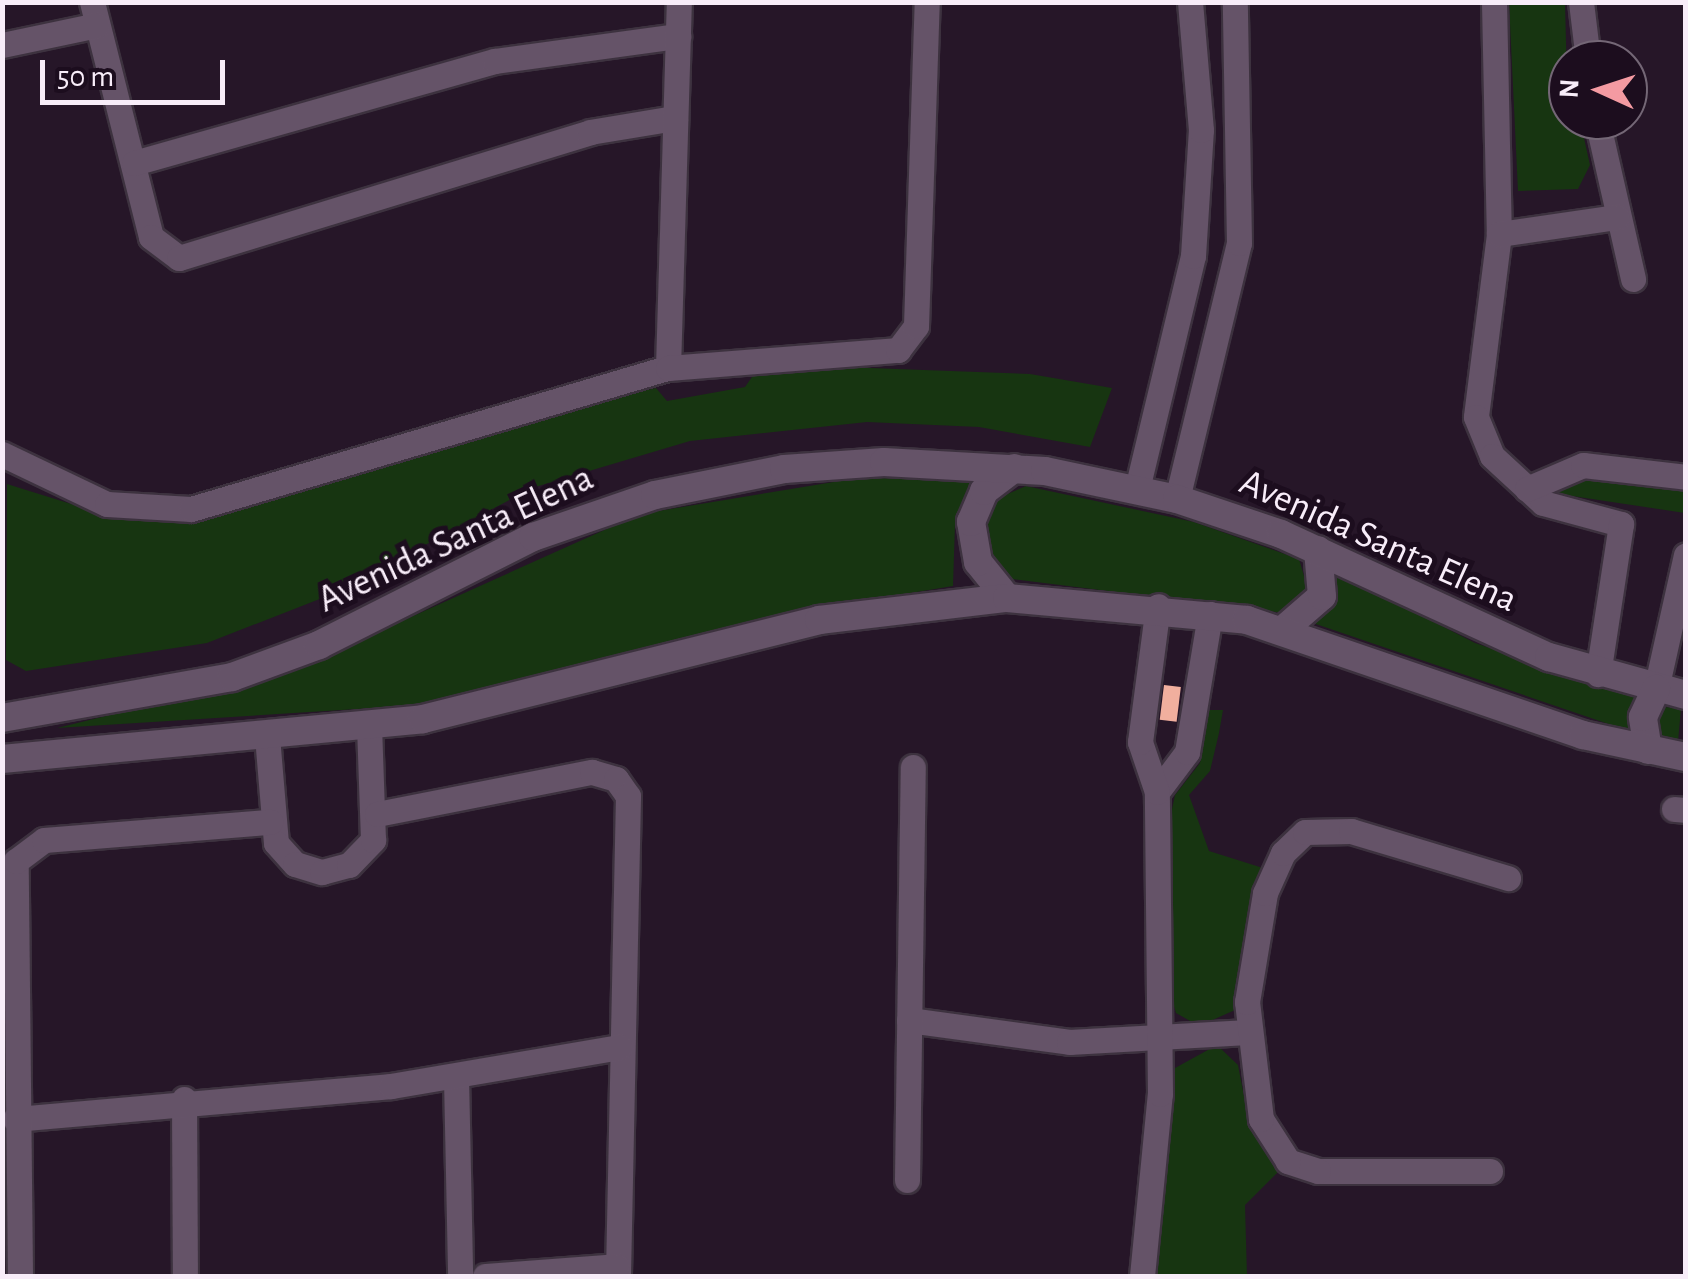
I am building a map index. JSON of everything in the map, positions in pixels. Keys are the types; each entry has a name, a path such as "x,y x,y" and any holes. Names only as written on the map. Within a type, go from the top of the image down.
{"street":[{"path":"668,368 679,2"},
{"path":"2,454 107,504 191,509 668,368 754,355 890,352 910,340 927,2"},
{"path":"1138,489 1193,256 1201,130 1190,2"},
{"path":"1177,499 1239,243 1244,130 1235,2"},
{"path":"1494,2 1499,234 1476,417 1492,456 1528,489 1556,508 1612,516 1624,530 1598,674"},
{"path":"1581,2 1586,40"},
{"path":"2,46 94,14 151,237 179,258 590,132 675,118"},
{"path":"134,163 495,61 678,36"},
{"path":"1602,140 1632,279"},
{"path":"1499,234 1617,217"},
{"name":"Avenida Santa Elena","path":"2,718 232,678 318,646 533,537 696,484 828,464 1014,468 1177,499 1318,550 1598,674 1686,695"},
{"path":"1528,489 1583,465 1686,477"},
{"path":"1007,598 970,536 979,499 1014,468"},
{"path":"1284,629 1322,596 1318,550"},
{"path":"1648,750 1643,717 1656,689 1686,555"},
{"path":"2,759 369,728 819,620 1007,598 1158,606 1284,629 1544,723 1686,757"},
{"path":"1142,1276 1158,1039 1156,792 1140,742 1158,606"},
{"path":"1156,792 1186,752 1210,614"},
{"path":"267,736 270,822 284,855 322,872 359,858 377,814 369,728"},
{"path":"907,1180 913,767"},
{"path":"377,814 592,772 616,779 630,806 620,1047 618,1271 485,1276"},
{"path":"20,1276 12,881 22,852 44,840 270,822"},
{"path":"1490,1171 1296,1166 1266,1131 1248,1032 1265,894 1282,853 1306,832 1351,831 1508,878"},
{"path":"909,1020 1028,1039 1158,1039 1248,1032"},
{"path":"15,1119 184,1099 456,1077 620,1047"},
{"path":"456,1077 460,1276"},
{"path":"184,1099 185,1276"}],"green space":[{"path":"1509,3 1565,3 1566,40 1548,40 1548,140 1584,140 1590,165 1578,189 1518,191"},
{"path":"843,367 1030,374 1112,388 1090,447 979,427 867,422 690,441 532,488 335,593 207,643 26,671 6,660 7,484 113,517 202,519 610,398 656,388 667,401 745,387 754,374"},
{"path":"1578,476 1685,488 1685,513 1552,493"},
{"path":"858,478 971,479 955,524 953,586 783,614 421,705 57,728 293,670 640,514"},
{"path":"1026,486 1194,522 1299,559 1310,596 1284,613 1011,579 988,555 984,521 996,499"},
{"path":"1331,569 1475,643 1638,697 1629,731 1307,621"},
{"path":"1663,707 1681,708 1678,742 1656,734"},
{"path":"1208,710 1223,710 1219,733 1210,771 1189,795 1209,851 1263,868 1235,1010 1199,1026 1176,1013 1172,1000 1168,828 1175,795 1200,763"},
{"path":"1217,1045 1238,1065 1250,1127 1278,1172 1245,1205 1247,1276 1151,1276 1175,1068"}],"building":[{"path":"1164,685 1181,687 1177,722 1160,720"}]}
